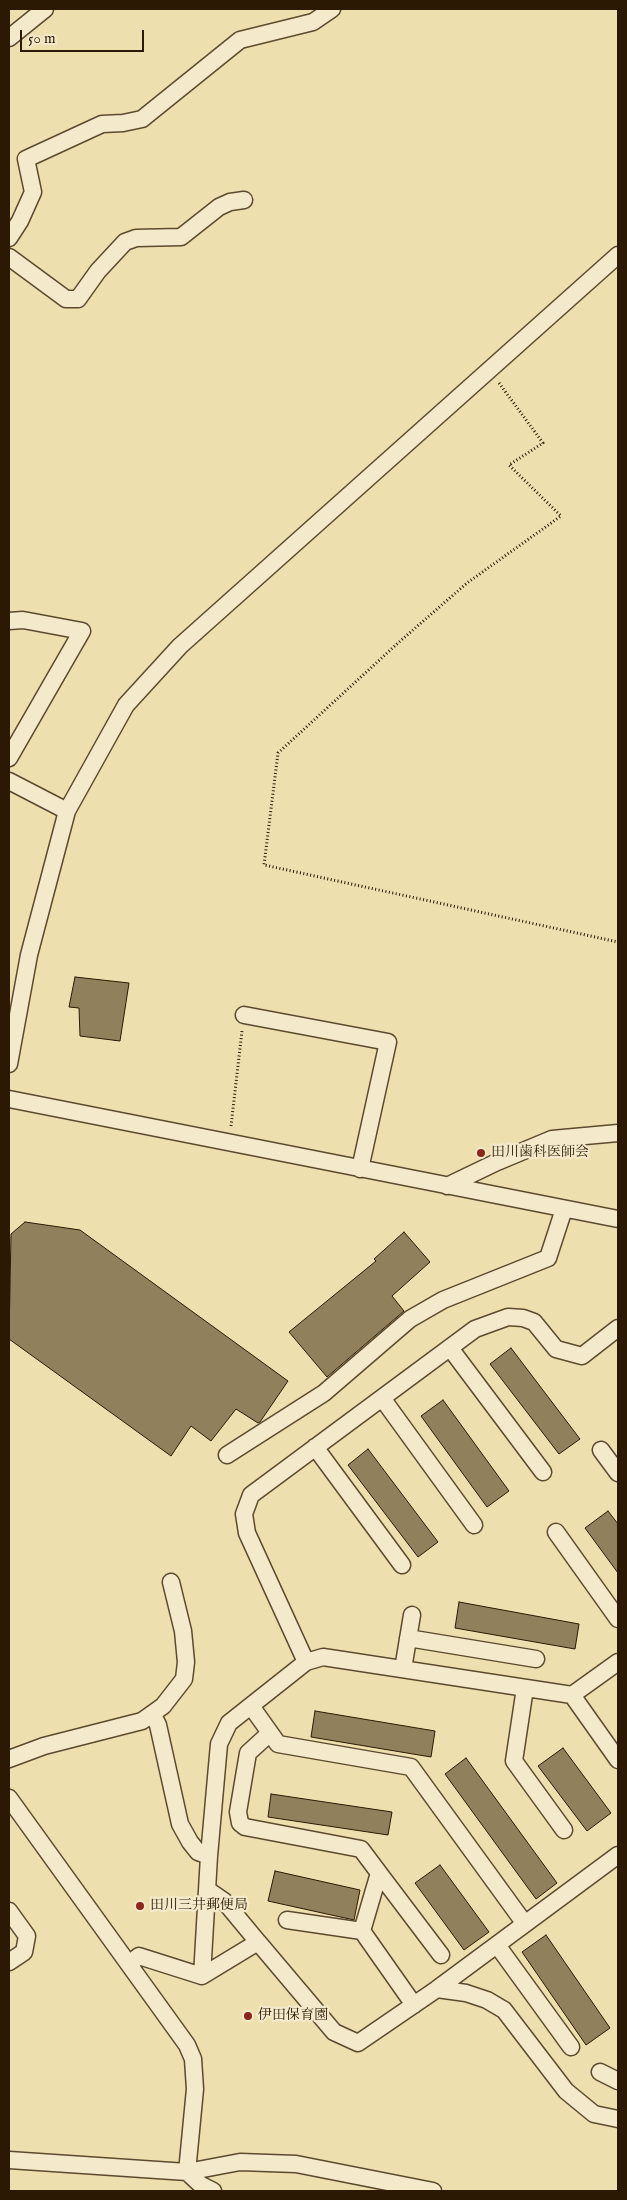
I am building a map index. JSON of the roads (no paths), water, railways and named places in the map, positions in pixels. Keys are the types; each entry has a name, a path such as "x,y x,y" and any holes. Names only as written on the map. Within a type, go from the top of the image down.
{"street":[{"path":"9,38 31,15 45,9"},
{"path":"9,238 20,221 33,192 26,159 102,124 123,123 142,119 240,40 314,22 332,9"},
{"path":"9,257 66,299 78,299 98,272 125,242 136,238 181,237 219,207 230,202 244,200"},
{"path":"9,1064 30,956 68,811 126,705 180,646 618,255"},
{"path":"9,621 23,620 82,631 9,758"},
{"path":"9,781 68,811"},
{"path":"244,1015 388,1042 360,1169"},
{"path":"9,1099 618,1219"},
{"path":"447,1186 552,1139 618,1134"},
{"path":"227,1455 324,1394 410,1319 443,1300 548,1258 564,1209"},
{"path":"306,1662 247,1533 244,1514 251,1494 475,1330 508,1317 523,1318 534,1322 556,1349 582,1356 618,1329"},
{"path":"450,1348 543,1472"},
{"path":"382,1398 474,1525"},
{"path":"316,1447 402,1565"},
{"path":"601,1450 618,1474"},
{"path":"556,1532 618,1619"},
{"path":"9,1759 44,1746 142,1721 153,1715 175,1693 184,1679 186,1662 185,1647 171,1582"},
{"path":"403,1670 412,1615"},
{"path":"408,1638 536,1659"},
{"path":"202,1976 220,1744 229,1723 306,1662 323,1658 572,1695 618,1662"},
{"path":"525,1688 514,1761 564,1830"},
{"path":"572,1695 618,1760"},
{"path":"251,1706 278,1744 411,1768 525,1924"},
{"path":"153,1715 158,1725 180,1824 198,1852 210,1856"},
{"path":"270,1733 248,1753 238,1812 240,1822 245,1827 361,1850 440,1955"},
{"path":"9,1798 187,2045 193,2059 195,2089 187,2172"},
{"path":"208,1890 224,1900 334,2032 358,2043 437,1989 618,1856"},
{"path":"362,1931 379,1873"},
{"path":"9,1911 27,1936 24,1952 9,1962"},
{"path":"287,1920 362,1931 414,2005"},
{"path":"129,1964 139,1956 189,1974 202,1976 258,1942"},
{"path":"497,1945 571,2046"},
{"path":"437,1989 466,1993 487,2000 504,2010 566,2091 594,2114 618,2119"},
{"path":"600,2072 618,2080"},
{"path":"9,2160 187,2172 240,2162 296,2164 433,2191"},
{"path":"187,2172 201,2185 213,2191"}],"place":[{"name":"田川歯科医師会","path":"481,1153"},
{"name":"田川三井郵便局","path":"140,1906"},
{"name":"伊田保育園","path":"248,2016"}]}
